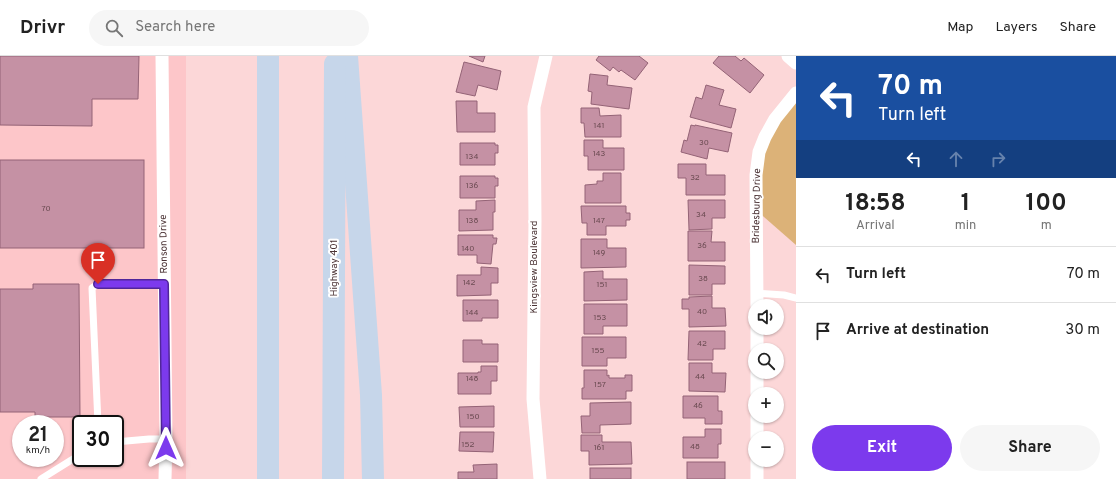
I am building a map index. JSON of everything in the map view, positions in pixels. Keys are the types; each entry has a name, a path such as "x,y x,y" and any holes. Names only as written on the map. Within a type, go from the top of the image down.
{"highway":[{"path":"268,56 268,479"},
{"name":"Highway 401","path":"333,479 334,56"},
{"path":"347,56 371,395 373,479"}],"street":[{"name":"Ronson Drive","path":"162,56 166,439 165,479"},
{"name":"Kingsview Boulevard","path":"540,479 533,399 535,228 534,107 546,56"},
{"path":"788,56 796,63"},
{"name":"Bridesburg Drive","path":"756,299 756,175 759,152 765,136 775,119 796,93"},
{"path":"757,467 758,479"}],"lane":[{"path":"98,415 92,288 98,284 164,284"},
{"path":"756,299 784,294 796,298"},
{"path":"124,441 166,439"},
{"path":"41,479 72,460"}],"shaded area":[{"path":"0,56 186,56 186,479 0,479"},
{"path":"796,94 796,245 757,211 760,152"}],"building":[{"path":"0,56 139,56 138,99 92,99 92,126 0,125"},
{"path":"469,56 485,56 483,62"},
{"path":"599,56 639,56 648,63 635,80 621,70 619,72 613,67 610,71 596,60"},
{"path":"719,56 735,56 741,61 744,58 764,75 750,93 713,63"},
{"path":"464,62 501,71 497,90 478,85 475,96 456,92"},
{"path":"590,74 608,76 607,85 632,88 629,109 591,104 592,92 588,91"},
{"path":"706,85 724,90 719,105 736,109 731,128 690,117 696,97 702,99"},
{"path":"456,101 477,101 477,113 495,113 495,132 457,132"},
{"path":"581,108 599,108 600,116 621,115 621,137 585,137 584,123 581,123"},
{"path":"691,125 732,133 728,152 709,148 707,159 681,152 684,140 687,141"},
{"path":"584,140 603,140 603,148 624,148 624,170 588,170 588,156 584,156"},
{"path":"460,143 495,143 495,145 498,145 498,153 495,153 495,165 460,165"},
{"path":"0,160 144,160 144,248 0,248"},
{"path":"678,164 706,164 706,175 725,175 725,195 686,195 686,178 678,178"},
{"path":"603,173 621,173 621,203 585,203 585,185 597,184 597,181 603,181"},
{"path":"460,176 495,176 495,178 498,178 498,186 495,186 495,198 460,198"},
{"path":"495,200 493,230 459,231 459,210 476,210 476,201"},
{"path":"688,200 725,200 725,218 712,218 712,229 689,230"},
{"path":"581,206 626,206 626,213 630,213 630,220 626,220 626,226 606,226 606,235 587,235 587,223 582,223"},
{"path":"688,231 712,231 711,242 725,242 725,261 688,261"},
{"path":"458,235 493,235 493,238 497,238 496,244 493,244 491,264 477,263 477,255 458,255"},
{"path":"581,239 607,239 607,248 626,248 626,267 581,268"},
{"path":"689,265 725,266 725,284 712,284 712,295 689,295"},
{"path":"481,267 498,268 498,283 491,283 491,295 457,296 457,275 481,275"},
{"path":"603,271 603,279 627,279 627,300 584,301 584,272"},
{"path":"33,284 79,284 80,415 64,417 64,415 35,415 35,412 0,412 0,289 33,289"},
{"path":"712,296 712,308 725,308 726,326 689,327 689,309 682,309 682,299 689,299 689,297"},
{"path":"463,300 498,300 498,318 482,318 482,321 463,321"},
{"path":"584,304 627,304 627,326 603,326 603,334 584,334"},
{"path":"689,331 725,331 725,349 713,349 713,360 688,360"},
{"path":"582,337 626,337 626,358 607,358 607,366 582,366"},
{"path":"463,340 482,340 482,344 498,344 498,362 463,362"},
{"path":"689,363 712,363 712,373 726,373 725,392 689,391"},
{"path":"481,366 497,366 497,381 491,381 491,394 458,394 458,373 478,373 481,372"},
{"path":"584,370 607,370 607,376 609,375 609,378 625,378 625,375 632,375 632,391 626,391 626,399 582,399 582,388 584,388"},
{"path":"683,396 718,396 718,411 722,411 722,424 705,424 705,418 683,418"},
{"path":"631,402 631,424 600,425 600,433 582,433 581,416 590,416 590,403"},
{"path":"494,406 494,427 460,427 459,407"},
{"path":"705,429 721,429 721,444 718,444 718,458 683,458 683,437 705,437"},
{"path":"460,432 494,432 493,452 459,451"},
{"path":"581,435 602,435 602,442 631,442 632,464 589,465 589,451 581,451"},
{"path":"687,462 725,462 725,479 687,479"},
{"path":"497,464 497,479 458,479 458,472 474,472 473,465"},
{"path":"590,468 631,468 631,479 590,479"}],"route":[{"path":"98,284 164,284 166,448"}]}
